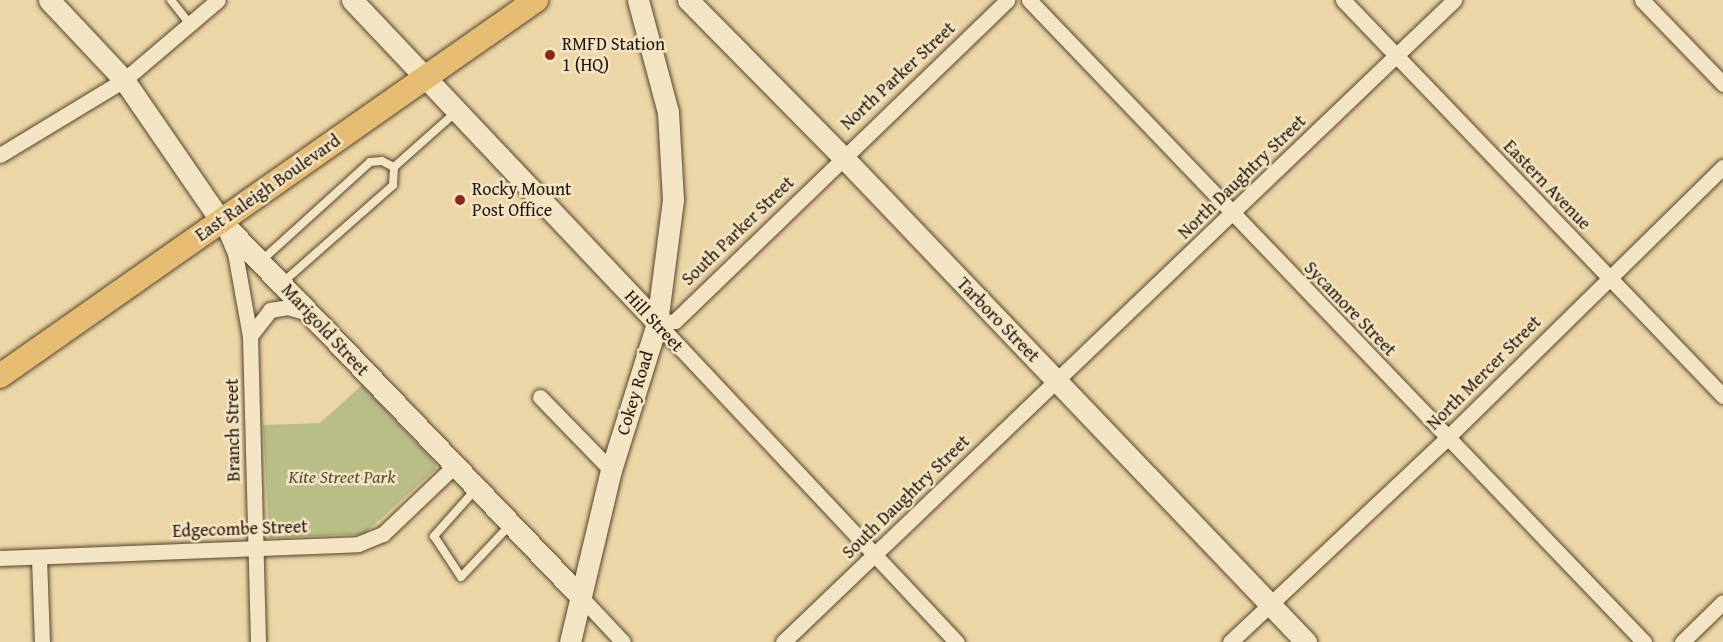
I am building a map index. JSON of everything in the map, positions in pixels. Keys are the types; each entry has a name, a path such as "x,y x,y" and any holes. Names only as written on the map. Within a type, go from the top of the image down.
{"main road":[{"name":"East Raleigh Boulevard","path":"0,375 536,0"}],"street":[{"name":"Marigold Street","path":"49,0 124,80 221,221 453,467 623,642"},
{"path":"0,154 124,80 218,0"},
{"name":"Hill Street","path":"352,0 957,642"},
{"name":"Cokey Road","path":"570,642 579,595 611,470 657,323 674,173 668,112 638,0"},
{"name":"Tarboro Street","path":"688,0 842,156 1306,642"},
{"name":"North Parker Street","path":"842,156 1007,0"},
{"name":"Sycamore Street","path":"1029,0 1644,642"},
{"name":"Eastern Avenue","path":"1343,0 1723,396"},
{"name":"North Daughtry Street","path":"1057,381 1454,0"},
{"path":"1642,0 1723,84"},
{"name":"South Parker Street","path":"657,323 675,321 842,156"},
{"name":"North Mercer Street","path":"1230,642 1447,438 1723,167"},
{"name":"Branch Street","path":"221,221 235,253 250,336 258,642"},
{"path":"250,336 270,310 288,307 310,314"},
{"name":"South Daughtry Street","path":"783,642 1057,381"},
{"path":"540,397 611,470"},
{"name":"Edgecombe Street","path":"0,558 372,541 453,467"},
{"path":"39,557 42,642"},
{"path":"1682,642 1723,602"}],"lane":[{"path":"171,0 190,24"},
{"path":"281,284 393,185 394,167 456,111"},
{"path":"260,262 370,162 382,161 394,167"},
{"path":"475,490 434,536 461,577 510,525"}],"green space":[{"name":"Kite Street Park","path":"362,385 436,464 436,469 364,534 269,538 263,425 320,423"}],"place":[{"name":"RMFD Station 1 (HQ)","path":"550,55"},
{"name":"Rocky Mount Post Office","path":"460,200"}]}
